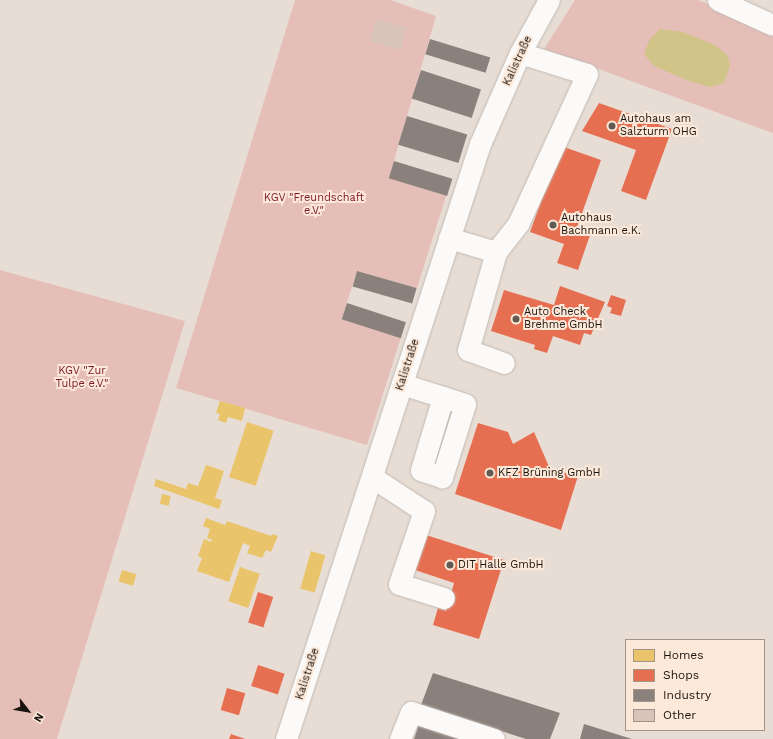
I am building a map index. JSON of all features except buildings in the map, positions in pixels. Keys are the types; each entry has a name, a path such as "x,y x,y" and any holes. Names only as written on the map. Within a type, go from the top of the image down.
{"street":[{"name":"Kalistraße","path":"286,739 480,144 520,53 549,0"},
{"path":"718,0 773,25"},
{"path":"504,363 468,350 496,252 518,224 587,74 520,53"},
{"path":"449,238 496,252"},
{"path":"402,384 443,397"},
{"path":"372,477 424,511 399,584 444,598"},
{"path":"400,739 411,712 494,739"}],"green space":[{"name":"KGV \"Freundschaft e.V.\"","path":"295,0 390,0 436,16 389,178 446,196 417,288 357,271 342,318 401,337 367,445 176,388"},
{"path":"575,0 698,0 773,30 773,133 544,49"},
{"name":"KGV \"Zur Tulpe e.V.\"","path":"0,270 185,321 57,739 0,739"}],"shaded area":[{"path":"660,29 683,32 715,45 728,56 730,66 724,83 710,87 689,81 654,66 644,54 650,39"}],"place":[{"name":"Autohaus am Salzturm OHG","path":"612,126"},
{"name":"Autohaus Bachmann e.K.","path":"553,225"},
{"name":"Auto Check Brehme GmbH","path":"516,319"},
{"name":"KFZ Brüning GmbH","path":"490,473"},
{"name":"DIT Halle GmbH","path":"450,565"}]}
